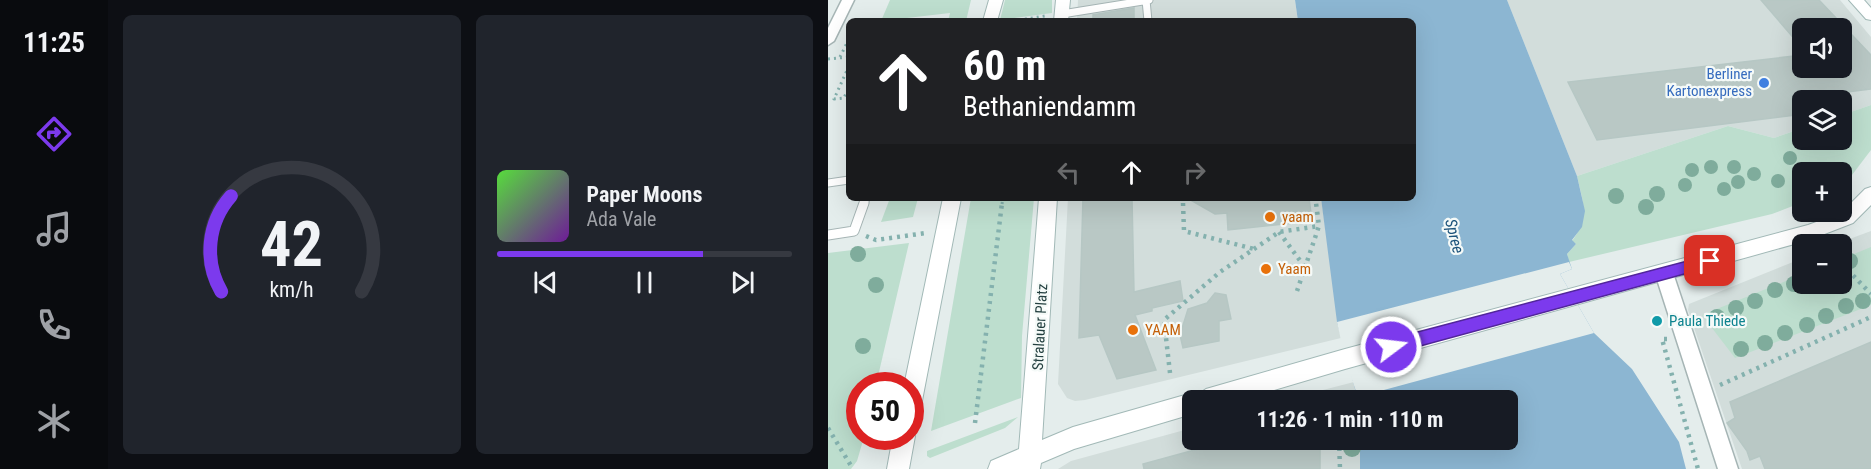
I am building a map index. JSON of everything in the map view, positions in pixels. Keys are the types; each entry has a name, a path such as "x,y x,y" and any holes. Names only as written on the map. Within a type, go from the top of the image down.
{"main road":[{"path":"991,18 996,0"},
{"path":"1856,0 1871,16"},
{"path":"1852,213 1871,194"},
{"path":"917,372 951,201"},
{"name":"Stralauer Platz","path":"1030,462 1048,201"},
{"path":"1852,217 1871,211"},
{"path":"1240,390 1345,359 1760,247 1835,222"},
{"path":"999,469 1030,462 1089,433 1182,407"},
{"path":"898,469 901,450"}],"street":[{"path":"828,41 848,0"},
{"path":"1664,273 1728,469"}],"lane":[{"path":"1062,12 1147,0 1148,18"},
{"path":"828,183 846,180"},
{"path":"828,235 854,231 865,201"}],"path":[{"path":"1032,18 1062,12"},
{"path":"840,58 846,45"},
{"path":"828,59 846,57"},
{"path":"846,73 834,99 844,98 846,94"},
{"path":"975,423 1003,201"},
{"path":"1183,201 1184,231 1254,249"},
{"path":"1297,291 1319,226 1315,201"},
{"path":"1170,373 1164,320 1220,272 1279,232 1319,226"},
{"path":"854,231 876,240 945,230"},
{"path":"1279,232 1304,266"},
{"path":"1852,274 1871,294"},
{"path":"1720,386 1871,316"},
{"path":"1665,351 1698,469"},
{"path":"828,428 853,469"},
{"path":"1339,450 1340,469"}],"shaded area":[{"path":"1078,0 1295,0 1298,18 1077,18"},
{"path":"1507,0 1840,0 1871,37 1871,105 1852,112 1852,90 1792,90 1792,132 1774,138 1728,126 1577,176"},
{"path":"1068,201 1321,201 1341,338 1085,400 1075,401 1067,398 1058,384"},
{"path":"1871,231 1871,469 1742,469 1688,310 1689,304 1792,262 1792,294 1852,294 1852,238"},
{"path":"1354,382 1356,390 1323,390"},
{"path":"1182,431 1182,450 1360,450 1360,469 1058,469 1071,461"}],"green space":[{"path":"890,0 971,0 967,18 949,18 950,13 907,18 882,18"},
{"path":"1005,0 1052,0 1052,13 1000,18"},
{"path":"1871,105 1871,150 1852,175 1852,162 1792,162 1792,206 1772,214 1569,262 1567,254 1576,244 1572,241 1581,225 1584,210 1577,176 1728,126 1774,138 1792,132 1792,150 1852,150 1852,112"},
{"path":"889,201 917,201 913,217 881,222"},
{"path":"970,201 1034,201 1022,336 1021,398 931,431"},
{"path":"909,243 879,372 846,372 846,450 860,450 857,461 851,469 828,469 828,253"},
{"path":"1871,247 1871,305 1735,358 1702,315 1792,278 1792,294 1852,294 1852,255"},
{"path":"1018,417 1005,428 930,458 927,456 927,451"}],"water":[{"name":"Spree","path":"1295,0 1507,0 1577,176 1585,211 1582,227 1572,240 1576,244 1567,254 1572,269 1560,274 1594,333 1632,369 1679,442 1686,469 1360,469 1360,450 1518,450 1518,390 1355,390 1337,322 1321,201 1416,201 1416,18 1298,18"}],"pier":[{"path":"1569,262 1572,269 1560,274 1594,333 1384,390 1356,390 1345,359 1337,322"}],"building":[{"path":"1761,0 1819,0 1836,18 1792,18 1792,36"},
{"path":"1134,8 1134,18 1093,18 1093,15"},
{"path":"1852,35 1871,55 1871,89 1852,91 1792,90 1792,115 1597,140 1568,82 1792,56 1792,78 1852,78"},
{"path":"1083,201 1132,201 1134,292 1180,281 1183,301 1152,308 1152,311 1135,315 1156,370 1117,379 1099,335 1079,338"},
{"name":"yaam","path":"1192,201 1309,201 1312,221 1228,230 1227,213 1215,214"},
{"path":"1215,293 1226,295 1231,319 1219,321 1219,341 1183,348 1180,335 1188,309 1207,303"},
{"path":"1871,342 1871,469 1765,469 1760,456 1750,460 1747,451 1727,423 1735,418 1730,402"},
{"path":"1194,450 1320,450 1320,469 1144,469 1143,464"}],"place":[{"name":"Berliner Kartonexpress","path":"1764,83"},
{"name":"yaam","path":"1270,217"},
{"name":"Yaam","path":"1266,269"},
{"name":"Paula Thiede","path":"1657,321"},
{"name":"YAAM","path":"1133,330"}],"route":[{"path":"1391,347 1710,261"}]}
